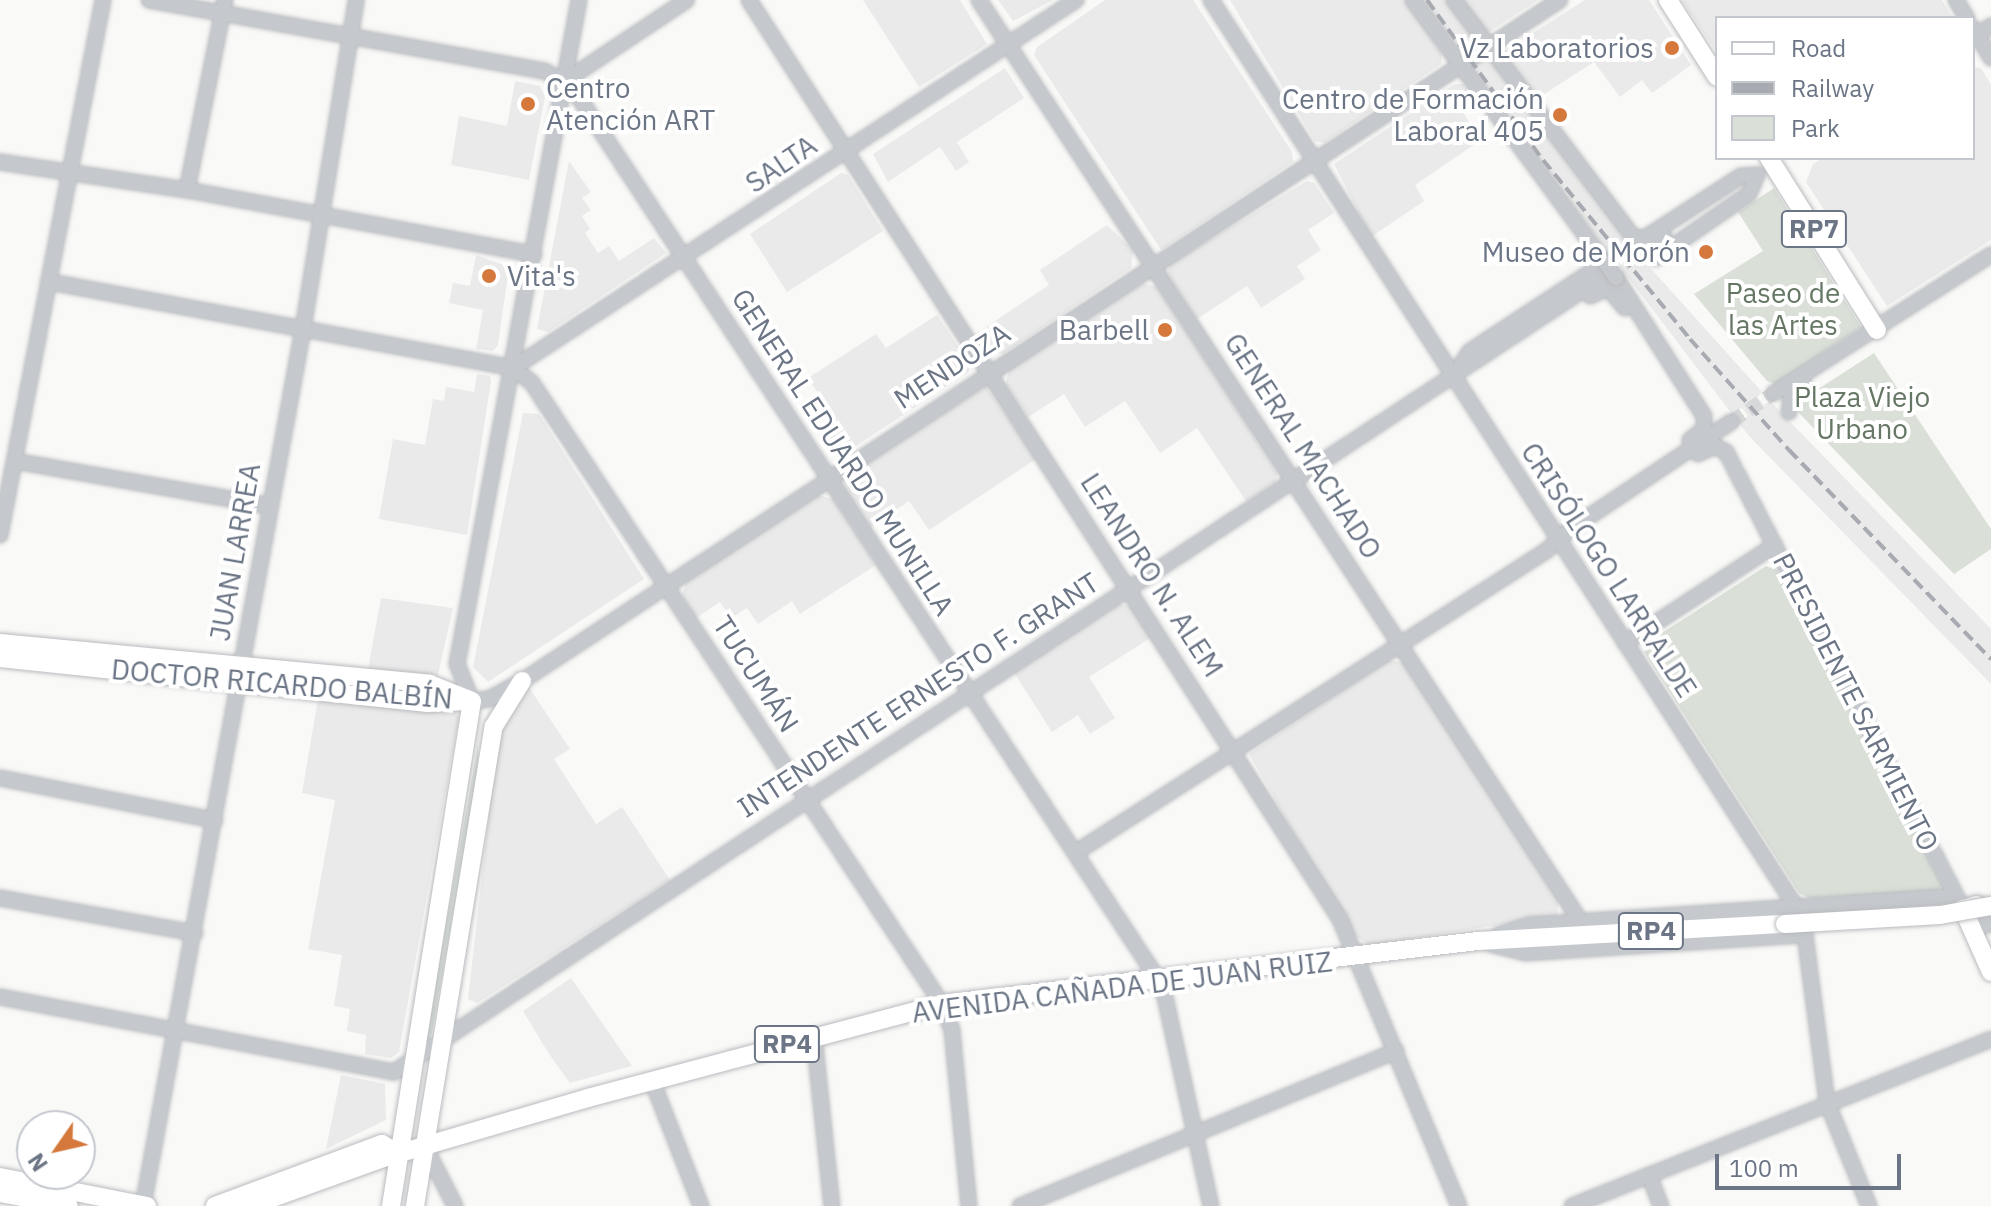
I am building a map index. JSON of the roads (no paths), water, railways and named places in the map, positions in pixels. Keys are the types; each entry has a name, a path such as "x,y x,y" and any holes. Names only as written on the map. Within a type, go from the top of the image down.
{"main road":[{"path":"1668,0 1715,74"},
{"name":"RP7","path":"1776,160 1877,330"},
{"name":"DOCTOR RICARDO BALBÍN","path":"0,643 239,672 428,703 472,701"},
{"name":"DOCTOR RICARDO BALBÍN","path":"0,658 239,672"},
{"path":"415,1206 440,1043 498,714 522,681"},
{"path":"472,701 484,729 486,773"},
{"path":"391,1206 410,1064 472,701"},
{"name":"AVENIDA CAÑADA DE JUAN RUIZ","path":"1963,909 1991,904"},
{"name":"RP4","path":"1798,929 1940,915 1991,904"},
{"name":"PRESIDENTE SARMIENTO","path":"1963,909 1991,972"},
{"name":"AVENIDA CAÑADA DE JUAN RUIZ","path":"250,1206 425,1147 814,1036 942,1004 1357,958 1478,941 1798,929"},
{"path":"215,1206 382,1144 400,1155"},
{"path":"0,1177 144,1206"},
{"path":"0,1193 69,1206"}],"street":[{"path":"0,535 50,282 66,173 103,0"},
{"path":"149,0 224,7 350,37 545,71 565,81"},
{"name":"JUAN LARREA","path":"144,1206 303,329 356,0"},
{"path":"472,701 457,664 579,0"},
{"path":"565,81 687,0"},
{"name":"LEANDRO N. ALEM","path":"749,0 1340,919 1459,1206"},
{"name":"GENERAL MACHADO","path":"979,0 1581,922"},
{"name":"SALTA","path":"513,368 685,259 1076,0"},
{"name":"CRISÓLOGO LARRALDE","path":"1211,0 1796,907 1827,1102 1869,1206"},
{"path":"1413,0 1457,65 1594,248 1706,424 1664,467"},
{"path":"1454,0 1640,246 1741,176 1757,175"},
{"name":"MENDOZA","path":"472,701 489,699 522,681 828,477 1560,0"},
{"path":"187,190 224,7"},
{"path":"1975,35 1991,58"},
{"name":"GENERAL EDUARDO MUNILLA","path":"565,81 1157,978 1165,997 1211,1206"},
{"path":"1656,258 1749,194 1757,175 1776,160"},
{"path":"0,162 187,190 534,254"},
{"name":"INTENDENTE ERNESTO F. GRANT","path":"1454,374 1469,352 1591,272 1597,263 1594,248"},
{"path":"1774,393 1991,255"},
{"name":"INTENDENTE ERNESTO F. GRANT","path":"410,1064 1608,271"},
{"path":"50,282 513,368"},
{"name":"INTENDENTE ERNESTO F. GRANT","path":"1454,374 1480,368 1602,288 1638,313"},
{"path":"1789,412 1792,391 1837,355"},
{"name":"TUCUMÁN","path":"513,368 532,383 942,1004 952,1030 969,1206"},
{"path":"1075,853 1403,646 1731,422"},
{"name":"PRESIDENTE SARMIENTO","path":"1664,467 1683,464 1709,447 1721,446 1726,452 1963,909"},
{"path":"15,461 269,506"},
{"path":"1625,643 1775,545"},
{"path":"0,778 215,820"},
{"name":"AVENIDA CAÑADA DE JUAN RUIZ","path":"1478,941 1529,925 1945,897 1963,909"},
{"path":"0,898 195,933"},
{"name":"AVENIDA CAÑADA DE JUAN RUIZ","path":"1478,941 1525,953 1798,929 1814,918 1963,909"},
{"path":"1972,928 1991,924"},
{"path":"0,997 394,1072 410,1064"},
{"path":"814,1036 832,1206"},
{"path":"1572,1206 1991,1039"},
{"path":"1020,1206 1396,1051"},
{"path":"653,1083 701,1206"},
{"path":"425,1147 455,1206"},
{"path":"1649,1175 1661,1206"}],"tunnel":[{"path":"1606,275 1640,253"},
{"path":"1731,422 1774,393"}],"railway":[{"path":"1427,0 1543,160 1690,339 1789,450 1991,659"}],"place":[{"name":"Vz Laboratorios","path":"1672,48"},
{"name":"Centro Atención ART","path":"528,104"},
{"name":"Centro de Formación Laboral 405","path":"1560,115"},
{"name":"Museo de Morón","path":"1706,252"},
{"name":"Vita's","path":"489,276"},
{"name":"Barbell","path":"1165,330"}],"park label":[{"name":"Paseo de las Artes","path":"1783,309"},
{"name":"Plaza Viejo Urbano","path":"1862,413"}]}
